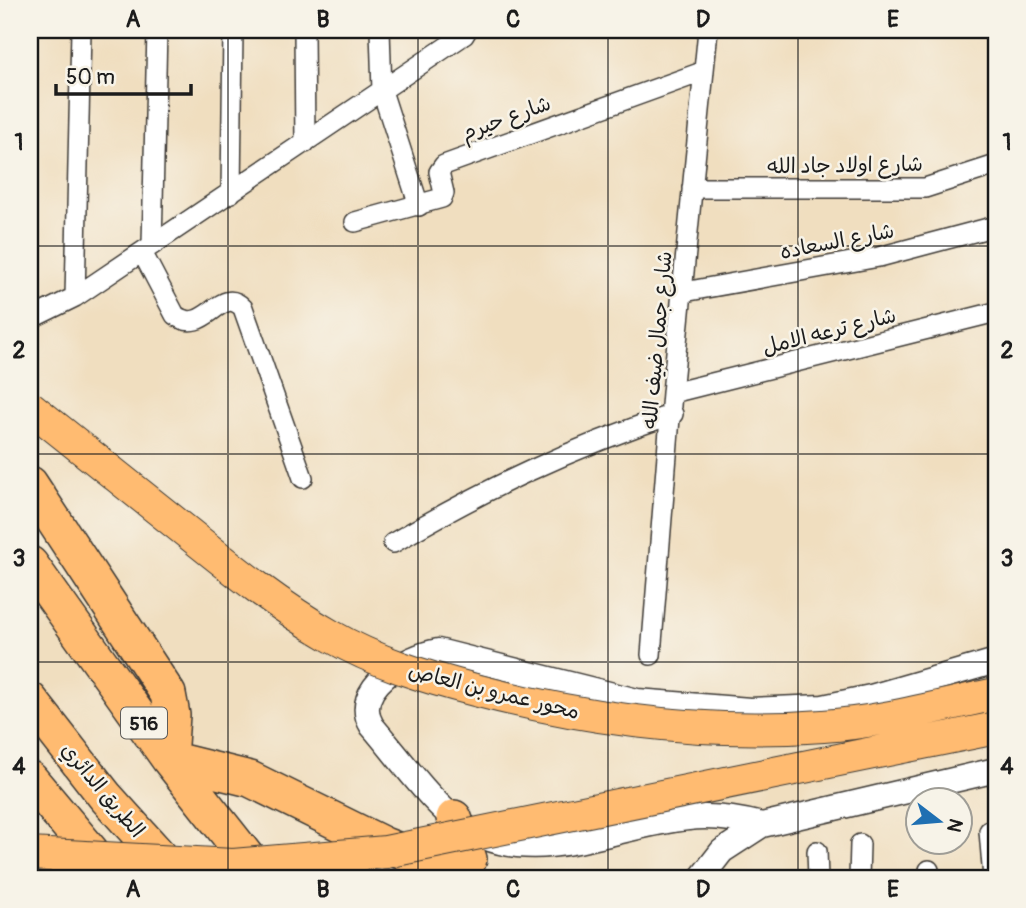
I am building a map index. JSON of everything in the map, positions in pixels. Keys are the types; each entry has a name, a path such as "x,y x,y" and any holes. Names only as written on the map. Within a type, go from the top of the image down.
{"highway":[{"path":"30,484 168,694 172,715 169,759 250,779 384,845 452,871 466,866 469,859 454,818"},
{"name":"516","path":"30,564 169,759 263,878"},
{"name":"الطريق الدائري","path":"30,700 105,796 179,878"},
{"path":"30,779 113,878"}],"main road":[{"name":"محور عمرو بن العاص","path":"30,407 237,572 304,621 364,653 441,681 506,698 612,718 687,727 746,729 826,726 881,718 996,694"},
{"path":"30,854 233,865 386,852 996,728"}],"street":[{"path":"75,297 81,30"},
{"path":"157,30 147,249 175,315 180,319 200,319 226,301 234,302 243,308 303,478"},
{"path":"231,192 233,30"},
{"path":"304,30 305,143"},
{"path":"380,30 382,91 419,206"},
{"path":"30,319 75,297 382,91 464,35 467,30"},
{"name":"شارع جمال ضيف الله","path":"651,655 673,414 672,393 708,30"},
{"name":"شارع حيرم","path":"355,222 419,206 444,196 439,172 444,165 702,72"},
{"name":"شارع اولاد جاد الله","path":"692,188 925,188 996,166"},
{"name":"شارع السعاده","path":"684,292 880,257 996,226"},
{"name":"شارع ترعه الامل","path":"672,393 996,312"},
{"path":"393,543 468,499 594,440 673,414"},
{"path":"762,825 737,819 686,818 556,845 525,847 480,835 454,818 372,726 366,713 369,692 396,667 423,653 453,653 637,701 750,710 823,707 996,661"},
{"path":"701,878 722,850 762,825 996,770"},
{"path":"989,831 993,878"},
{"path":"859,878 860,844"},
{"path":"817,851 818,878"}]}
